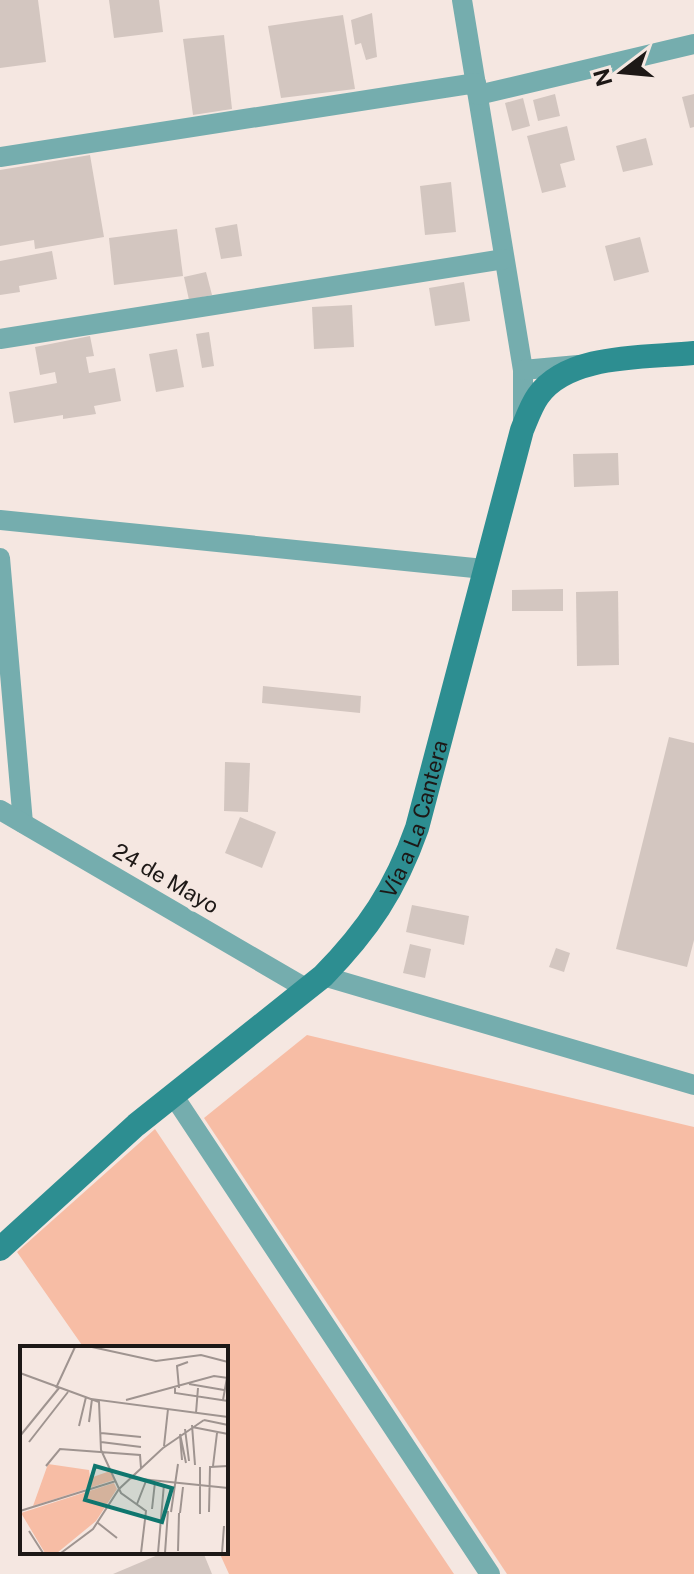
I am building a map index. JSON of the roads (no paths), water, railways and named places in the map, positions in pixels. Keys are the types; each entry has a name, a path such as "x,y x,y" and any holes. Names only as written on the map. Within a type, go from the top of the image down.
{"main road":[{"name":"Vía a La Cantera","path":"0,1249 173,1095 315,982 367,928 389,893 417,828 522,430 545,388 568,371 586,364 694,353"}],"street":[{"path":"462,0 523,370 522,430"},
{"path":"0,157 477,89 694,44"},
{"path":"0,339 504,259"},
{"path":"523,370 586,364"},
{"path":"0,520 484,569"},
{"path":"0,558 23,823"},
{"name":"24 de Mayo","path":"0,810 315,982 694,1085"},
{"path":"173,1095 490,1574"}]}
